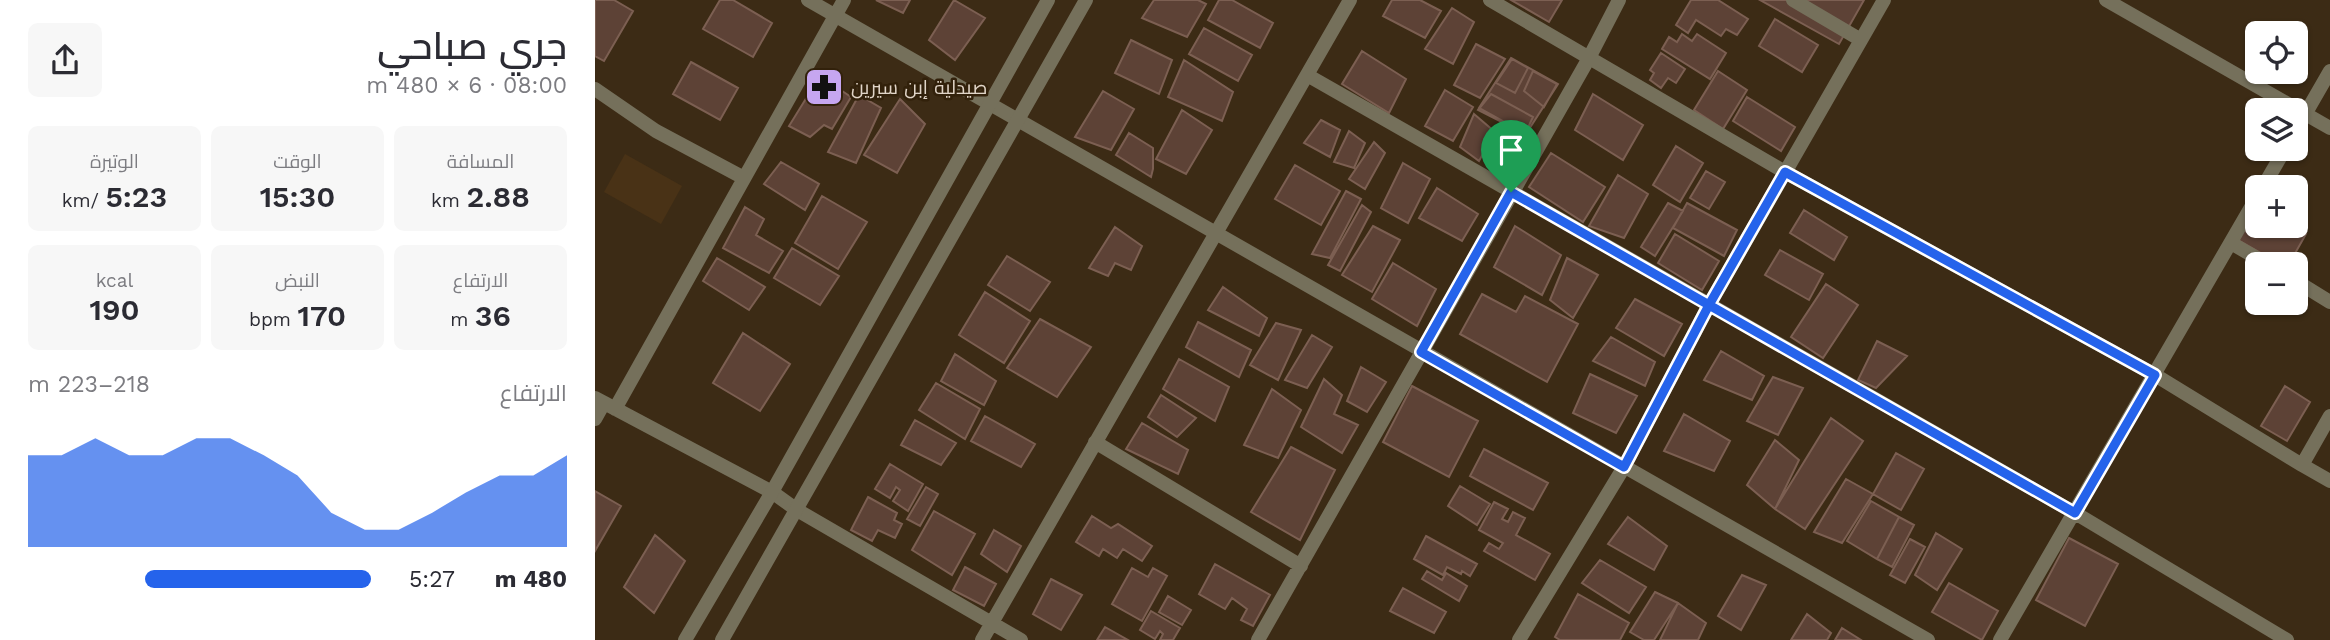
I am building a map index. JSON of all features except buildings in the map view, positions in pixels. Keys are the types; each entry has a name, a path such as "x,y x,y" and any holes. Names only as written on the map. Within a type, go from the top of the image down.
{"street":[{"path":"808,0 1928,640"},
{"path":"595,419 744,178 844,0"},
{"path":"685,640 772,492 1048,0"},
{"path":"722,640 1086,0"},
{"path":"982,640 1350,0"},
{"path":"1490,0 1785,172 2155,375 2330,481"},
{"path":"1258,640 1589,58 1619,0"},
{"path":"1793,0 1861,40"},
{"path":"1519,640 1624,467 1709,305 1884,0"},
{"path":"2106,0 2277,98"},
{"path":"2308,109 2330,71"},
{"path":"1307,75 2075,513 2287,640"},
{"path":"595,89 656,131 744,178"},
{"path":"2308,116 2330,128"},
{"path":"2000,640 2245,218"},
{"path":"2231,243 2246,252"},
{"path":"2308,288 2330,302"},
{"path":"605,404 772,492 797,510 1021,640"},
{"path":"2302,465 2330,416"},
{"path":"1095,442 1301,565"}],"shaded area":[{"path":"625,154 682,186 661,224 604,192"}],"place":[{"name":"صيدلية إبن سيرين","path":"824,87"}],"route":[{"path":"1511,192 1421,352 1624,467 1709,305 2075,513 2155,375 1785,172 1709,305 1511,192"}]}
